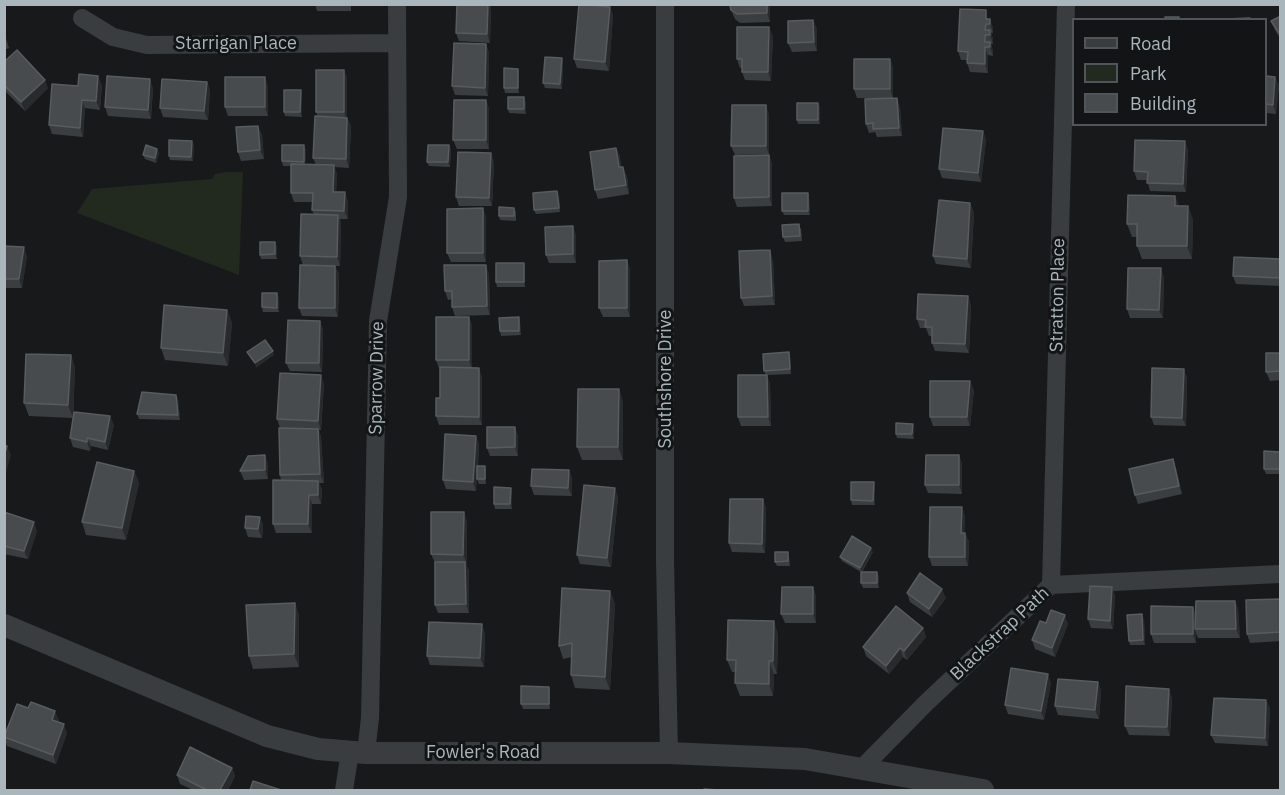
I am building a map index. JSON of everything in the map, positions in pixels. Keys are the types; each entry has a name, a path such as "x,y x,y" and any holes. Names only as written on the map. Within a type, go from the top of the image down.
{"street":[{"name":"Sparrow Drive","path":"344,790 370,718 378,321 398,197 398,4"},
{"name":"Southshore Drive","path":"665,4 665,560 669,753"},
{"name":"Stratton Place","path":"1051,585 1066,4"},
{"name":"Starrigan Place","path":"82,18 113,37 147,45 397,43"},
{"name":"Blackstrap Path","path":"863,767 926,703 1051,585 1281,574"},
{"name":"Fowler's Road","path":"4,625 276,739 300,746 358,753 669,753 805,759 863,767 982,790"}],"green space":[{"path":"243,172 239,275 77,213 92,189 212,179 215,174"}],"building":[{"path":"457,4 488,4 487,34 456,33"},
{"path":"579,4 610,7 605,62 574,59"},
{"path":"732,4 767,4 767,13 737,14 731,10"},
{"path":"960,9 986,10 986,19 990,19 990,24 986,24 985,30 990,30 990,35 985,35 985,42 990,42 990,47 985,47 985,64 967,63 968,52 958,51"},
{"path":"1281,16 1281,36 1271,21"},
{"path":"813,20 814,42 788,43 788,21"},
{"path":"737,27 769,27 768,72 742,72 742,59 737,59"},
{"path":"454,43 486,44 485,88 452,86"},
{"path":"17,50 45,80 21,102 4,85 4,62"},
{"path":"545,57 562,58 560,84 543,83"},
{"path":"854,59 890,59 890,89 854,89"},
{"path":"504,68 518,69 518,88 504,88"},
{"path":"316,70 344,70 344,112 316,112"},
{"path":"79,74 98,76 96,101 82,100 80,128 49,125 52,84 78,86"},
{"path":"107,76 150,79 148,110 105,107"},
{"path":"1267,76 1275,77 1273,105 1267,104"},
{"path":"225,77 265,77 265,107 225,107"},
{"path":"162,79 207,82 204,111 160,108"},
{"path":"284,90 301,90 300,112 284,112"},
{"path":"508,97 524,97 524,109 508,109"},
{"path":"897,98 899,128 873,129 873,123 866,124 865,99"},
{"path":"454,100 486,100 486,140 453,140"},
{"path":"797,103 818,103 818,120 797,120"},
{"path":"732,105 766,105 766,146 731,146"},
{"path":"315,116 347,118 346,159 313,158"},
{"path":"258,126 260,150 238,152 236,127"},
{"path":"943,128 983,131 978,173 939,169"},
{"path":"169,140 192,141 191,157 169,156"},
{"path":"1135,140 1185,141 1183,184 1147,183 1148,172 1134,171"},
{"path":"146,145 157,149 155,158 143,155"},
{"path":"282,145 304,145 304,162 282,161"},
{"path":"428,145 449,145 448,162 427,162"},
{"path":"616,148 619,167 623,167 626,185 595,190 590,152"},
{"path":"458,152 491,153 489,198 456,197"},
{"path":"769,155 769,197 734,198 734,156"},
{"path":"291,164 334,165 333,192 345,192 344,211 312,210 313,193 291,193"},
{"path":"557,191 559,208 534,210 533,193"},
{"path":"782,193 808,193 808,211 782,211"},
{"path":"1128,195 1175,196 1175,206 1188,206 1187,246 1137,246 1137,224 1127,224"},
{"path":"939,200 970,203 967,259 933,256"},
{"path":"499,207 514,208 514,216 499,216"},
{"path":"483,208 483,253 447,253 447,209"},
{"path":"301,214 338,215 337,257 300,256"},
{"path":"799,224 800,236 783,237 782,225"},
{"path":"573,226 573,254 546,255 545,227"},
{"path":"260,242 275,242 275,254 260,255"},
{"path":"4,246 24,247 19,279 4,279"},
{"path":"770,250 772,296 741,298 739,251"},
{"path":"1234,257 1281,259 1281,278 1233,276"},
{"path":"627,260 627,308 599,308 599,261"},
{"path":"496,263 524,263 524,282 496,282"},
{"path":"300,265 335,266 335,308 299,308"},
{"path":"444,265 486,265 487,306 452,307 452,291 445,291"},
{"path":"1128,268 1161,268 1159,310 1127,309"},
{"path":"262,293 277,293 277,308 262,307"},
{"path":"918,294 968,296 965,344 932,343 932,327 925,327 926,320 917,319"},
{"path":"164,305 227,310 223,353 161,348"},
{"path":"436,317 469,317 469,360 436,360"},
{"path":"519,317 519,331 500,331 499,318"},
{"path":"288,320 320,321 319,363 286,363"},
{"path":"265,340 273,351 255,363 247,352"},
{"path":"789,352 790,369 764,371 763,354"},
{"path":"1266,353 1281,353 1281,371 1266,372"},
{"path":"26,354 71,355 68,405 24,403"},
{"path":"440,367 479,368 479,417 436,416 436,398 440,398"},
{"path":"1152,368 1184,369 1182,418 1151,417"},
{"path":"280,373 321,375 318,421 277,419"},
{"path":"738,375 767,375 768,417 738,417"},
{"path":"930,381 970,381 967,417 930,417"},
{"path":"578,389 619,389 618,447 577,447"},
{"path":"142,392 176,395 178,415 137,414"},
{"path":"74,412 110,416 105,442 87,438 87,442 70,438"},
{"path":"896,423 913,424 912,434 896,434"},
{"path":"487,427 515,427 515,447 487,448"},
{"path":"279,428 318,429 320,474 280,475"},
{"path":"445,434 476,436 473,482 443,480"},
{"path":"1264,451 1281,452 1281,469 1264,469"},
{"path":"265,455 265,470 240,471 248,456"},
{"path":"926,455 959,455 959,485 925,485"},
{"path":"1173,459 1179,486 1135,495 1129,469"},
{"path":"97,462 134,471 122,528 82,522"},
{"path":"477,466 485,466 485,479 477,479"},
{"path":"532,469 569,470 568,488 531,486"},
{"path":"273,480 318,481 318,495 309,495 308,524 273,524"},
{"path":"851,482 874,482 873,501 851,500"},
{"path":"584,485 615,488 607,558 577,555"},
{"path":"494,487 511,488 510,504 494,504"},
{"path":"730,499 763,499 762,544 729,543"},
{"path":"930,507 962,507 961,533 965,533 965,557 929,557"},
{"path":"4,512 34,522 24,551 4,546"},
{"path":"431,512 464,512 463,555 431,554"},
{"path":"246,516 260,517 258,529 245,528"},
{"path":"852,536 871,548 860,568 840,557"},
{"path":"775,552 788,552 788,561 775,562"},
{"path":"435,562 465,562 466,604 435,605"},
{"path":"861,572 877,572 877,583 861,583"},
{"path":"920,573 942,589 929,609 907,593"},
{"path":"1090,586 1112,587 1110,621 1088,619"},
{"path":"782,587 813,587 813,614 781,614"},
{"path":"562,588 610,591 605,677 571,675 572,643 559,646"},
{"path":"1281,599 1281,632 1247,634 1246,600"},
{"path":"1196,601 1235,601 1236,629 1195,629"},
{"path":"295,603 294,654 249,656 246,605"},
{"path":"896,606 923,628 904,651 900,648 886,666 863,647"},
{"path":"1151,606 1193,607 1193,634 1151,634"},
{"path":"1051,610 1065,615 1052,648 1032,640 1040,621 1046,623"},
{"path":"1142,614 1143,640 1129,641 1127,615"},
{"path":"728,620 774,621 773,661 769,661 769,684 735,683 736,660 727,660"},
{"path":"429,622 482,624 480,658 427,656"},
{"path":"1011,668 1048,674 1041,711 1005,705"},
{"path":"1058,679 1098,682 1095,710 1055,706"},
{"path":"521,686 549,687 549,704 521,704"},
{"path":"1126,686 1169,689 1167,727 1125,726"},
{"path":"1214,698 1266,700 1265,738 1211,735"},
{"path":"31,702 55,711 52,720 64,724 53,755 4,737 17,704 28,708"},
{"path":"190,747 232,768 220,790 207,790 177,775"},
{"path":"253,781 281,790 250,790"}]}
